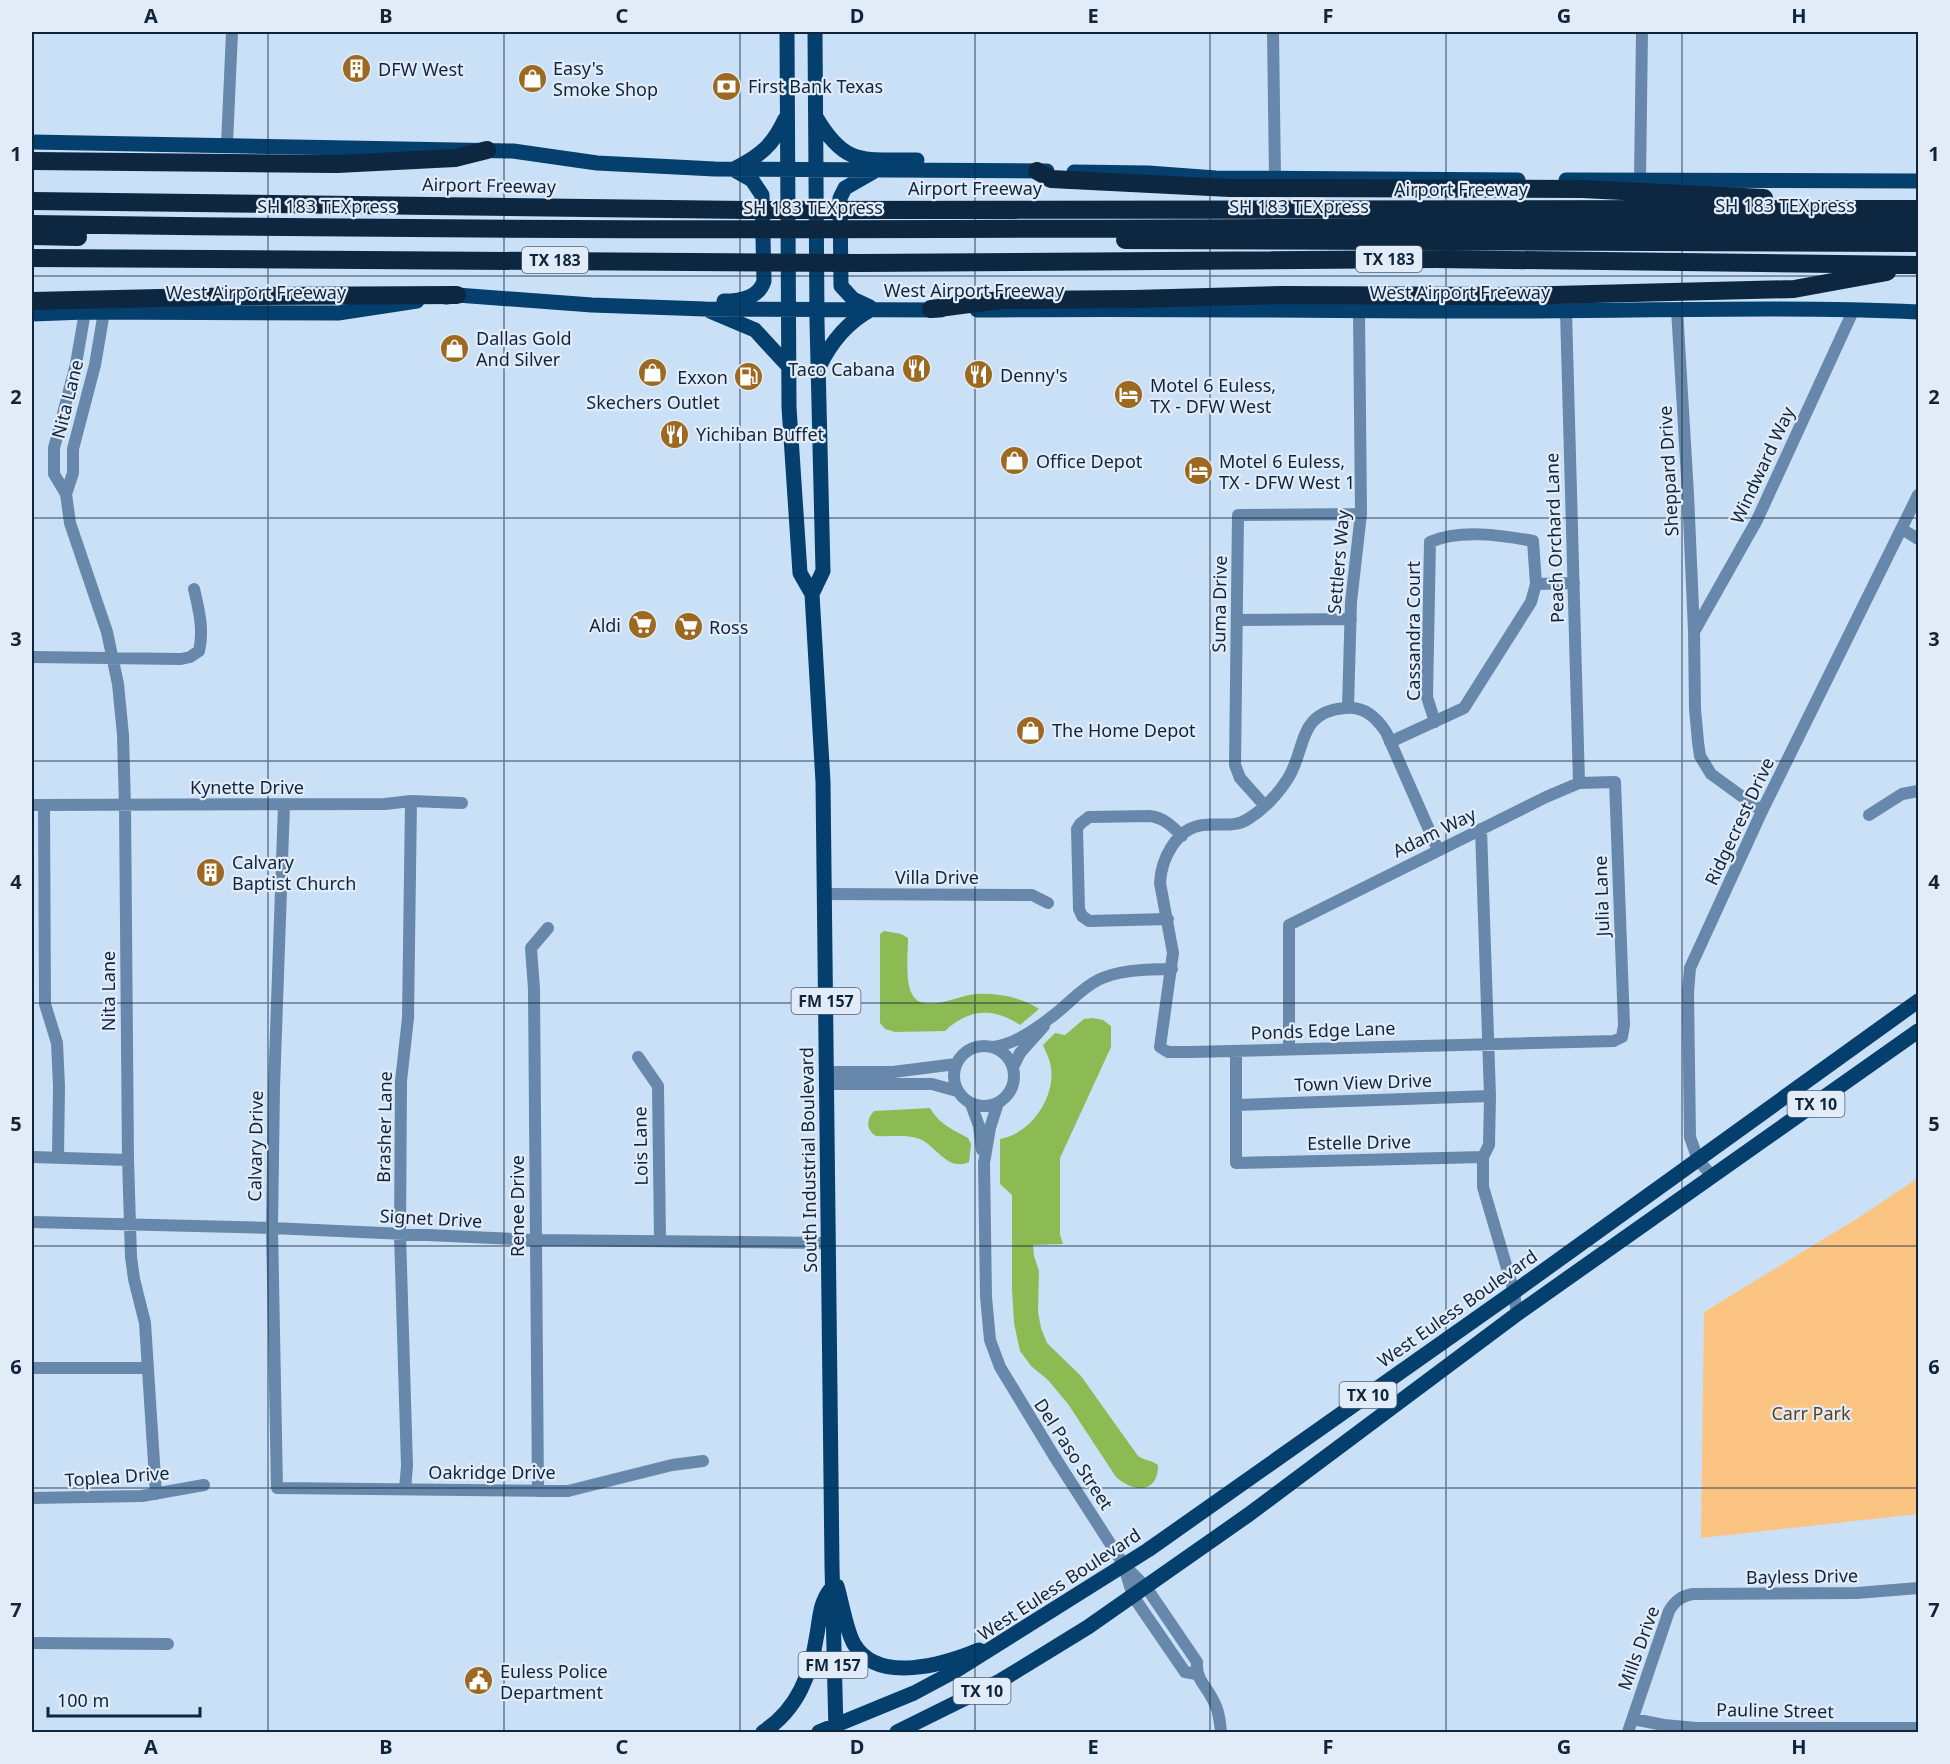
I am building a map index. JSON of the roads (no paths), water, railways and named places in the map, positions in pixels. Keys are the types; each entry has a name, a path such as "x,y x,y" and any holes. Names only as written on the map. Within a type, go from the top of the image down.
{"highway":[{"path":"32,160 337,164 455,158 487,150"},
{"path":"1037,171 1051,178 1230,188 1581,189 1763,198 1918,201"},
{"name":"Airport Freeway","path":"32,201 747,210 863,225 1918,209"},
{"name":"SH 183 TEXpress","path":"32,224 748,233"},
{"name":"SH 183 TEXpress","path":"32,237 748,233 863,225 1918,225"},
{"name":"SH 183 TEXpress","path":"863,225 1918,243"},
{"name":"TX 183","path":"32,258 860,263 1434,259 1918,266"},
{"path":"931,309 1000,300 1282,295 1509,296 1794,289 1918,266"},
{"path":"32,292 245,296"},
{"path":"32,301 245,296 457,295"}],"main road":[{"name":"FM 157","path":"787,32 788,171"},
{"name":"FM 157","path":"815,32 816,171"},
{"path":"733,170 755,159 767,148 778,134 787,114"},
{"path":"816,116 840,150 857,159 942,161 963,170"},
{"name":"Airport Freeway","path":"32,142 516,151 632,166 816,171"},
{"path":"697,309 710,300 736,301 752,296 761,289 764,281 762,195 752,180 733,170"},
{"name":"South Industrial Boulevard","path":"788,171 789,407 800,573 812,594 823,782 834,1730"},
{"path":"816,171 1037,171 1275,178 1918,181"},
{"name":"South Industrial Boulevard","path":"812,594 823,571 816,309 816,171"},
{"path":"872,309 853,299 841,286 840,198 845,188 876,171"},
{"name":"West Airport Freeway","path":"32,314 104,312 338,314 457,295 592,305 697,309 1359,312 1854,309 1918,312"},
{"path":"697,309 755,330 789,368"},
{"path":"818,369 828,349 841,332 857,317 872,309"},
{"name":"West Euless Boulevard","path":"819,1732 834,1730 914,1694 978,1659 1148,1550 1514,1292 1918,1002"},
{"name":"TX 10","path":"897,1732 966,1699 1088,1627 1248,1515 1516,1314 1918,1030"},
{"path":"832,1566 854,1644 872,1661 890,1667 929,1666 969,1654 1012,1637"},
{"path":"763,1732 787,1712 800,1692 813,1660 823,1600 832,1587"},
{"path":"916,1732 966,1699"}],"street":[{"path":"227,144 232,32"},
{"path":"1273,32 1275,178"},
{"path":"1641,180 1642,32"},
{"name":"Sheppard Drive","path":"1677,309 1694,631 1695,709 1700,756 1717,779 1762,811"},
{"name":"Windward Way","path":"1694,631 1757,520 1854,309"},
{"name":"Peach Orchard Lane","path":"1566,311 1579,783"},
{"name":"Nita Lane","path":"85,312 76,364 54,448 54,474 66,494 70,523 89,574 118,684 123,735 125,806 128,1160 131,1224 134,1279 145,1323 156,1494"},
{"name":"Nita Lane","path":"66,494 72,473 72,449 95,365 104,312"},
{"name":"Settlers Way","path":"1348,707 1351,619 1361,514 1359,312"},
{"name":"Ridgecrest Drive","path":"1713,1177 1698,1160 1690,1137 1688,992 1690,968 1762,811 1918,495"},
{"name":"Suma Drive","path":"1265,806 1240,778 1235,765 1238,515 1361,514"},
{"path":"1902,529 1918,539"},
{"name":"Cassandra Court","path":"1435,722 1427,697 1430,542 1444,536 1507,536 1533,541 1536,584"},
{"path":"1390,742 1464,708 1531,602 1536,584 1574,583"},
{"path":"32,657 181,659 190,657 199,651 202,639 194,589"},
{"path":"1237,620 1351,619"},
{"path":"971,1104 989,1106 998,1103 1010,1092 1013,1084 1013,1067 1020,1053 1050,1018 1096,980 1120,971 1172,969 1173,944 1160,883 1161,872 1169,849 1188,830 1201,825 1245,821 1265,806 1288,779 1300,744 1314,719 1325,711 1348,707 1366,711 1378,720 1438,850"},
{"name":"Julia Lane","path":"1579,783 1615,782 1624,1025 1622,1037 1614,1041"},
{"name":"Adam Way","path":"1289,1049 1289,925 1546,796 1579,783"},
{"path":"1869,815 1902,794 1918,791"},
{"name":"Kynette Drive","path":"38,805 385,804 411,801 462,803"},
{"name":"Brasher Lane","path":"405,1490 400,1234 401,1082 408,1018 411,801"},
{"path":"38,805 45,1004 57,1043 58,1157"},
{"name":"Calvary Drive","path":"277,1488 272,1228 274,1088 284,805"},
{"path":"1168,919 1089,921 1082,916 1078,909 1077,830 1080,824 1089,818 1149,816 1157,817 1170,824 1182,836"},
{"path":"1481,829 1491,1096 1489,1145 1483,1157 1482,1187 1514,1292 1516,1314"},
{"name":"Villa Drive","path":"824,894 1032,895 1048,903"},
{"name":"Renee Drive","path":"538,1491 534,989 531,948 548,928"},
{"name":"Ponds Edge Lane","path":"1172,969 1160,1047 1168,1052 1614,1041"},
{"path":"957,1091 954,1073 956,1064 967,1051 984,1046 1005,1045 1050,1018"},
{"path":"993,1047 1001,1052 1013,1067"},
{"path":"1236,1051 1238,1105"},
{"name":"Lois Lane","path":"638,1057 657,1086 660,1240"},
{"path":"827,1078 956,1064"},
{"path":"827,1078 932,1084 957,1091 971,1104 979,1126 984,1164"},
{"name":"Town View Drive","path":"1238,1105 1491,1096"},
{"path":"984,1164 988,1135 998,1103"},
{"name":"Estelle Drive","path":"1238,1105 1236,1163 1483,1157"},
{"path":"32,1157 128,1160"},
{"name":"Del Paso Street","path":"984,1164 987,1318 990,1341 996,1358 1014,1393 1140,1591 1185,1671 1196,1674 1214,1701 1221,1732"},
{"name":"Signet Drive","path":"32,1222 272,1228 535,1240 829,1243"},
{"path":"32,1368 148,1368"},
{"name":"Oakridge Drive","path":"277,1488 568,1491 672,1465 703,1461"},
{"name":"Toplea Drive","path":"32,1498 156,1494 204,1485"},
{"name":"Bayless Drive","path":"1685,1595 1857,1593 1918,1588"},
{"name":"Mills Drive","path":"1628,1732 1669,1611 1674,1602 1685,1595"},
{"path":"32,1643 168,1644"},
{"name":"Pauline Street","path":"1632,1719 1696,1728 1918,1728"}],"place":[{"name":"DFW West","path":"357,69"},
{"name":"Easy's Smoke Shop","path":"532,78"},
{"name":"First Bank Texas","path":"727,86"},
{"name":"Dallas Gold And Silver","path":"455,348"},
{"name":"Taco Cabana","path":"916,369"},
{"name":"Skechers Outlet","path":"653,373"},
{"name":"Denny's","path":"979,375"},
{"name":"Exxon","path":"749,377"},
{"name":"Motel 6 Euless, TX - DFW West","path":"1129,395"},
{"name":"Yichiban Buffet","path":"675,434"},
{"name":"Office Depot","path":"1015,461"},
{"name":"Motel 6 Euless, TX - DFW West 1","path":"1198,471"},
{"name":"Aldi","path":"642,625"},
{"name":"Ross","path":"688,627"},
{"name":"The Home Depot","path":"1031,730"},
{"name":"Calvary Baptist Church","path":"211,872"},
{"name":"Euless Police Department","path":"479,1681"}],"park label":[{"name":"Carr Park","path":"1811,1413"}]}
